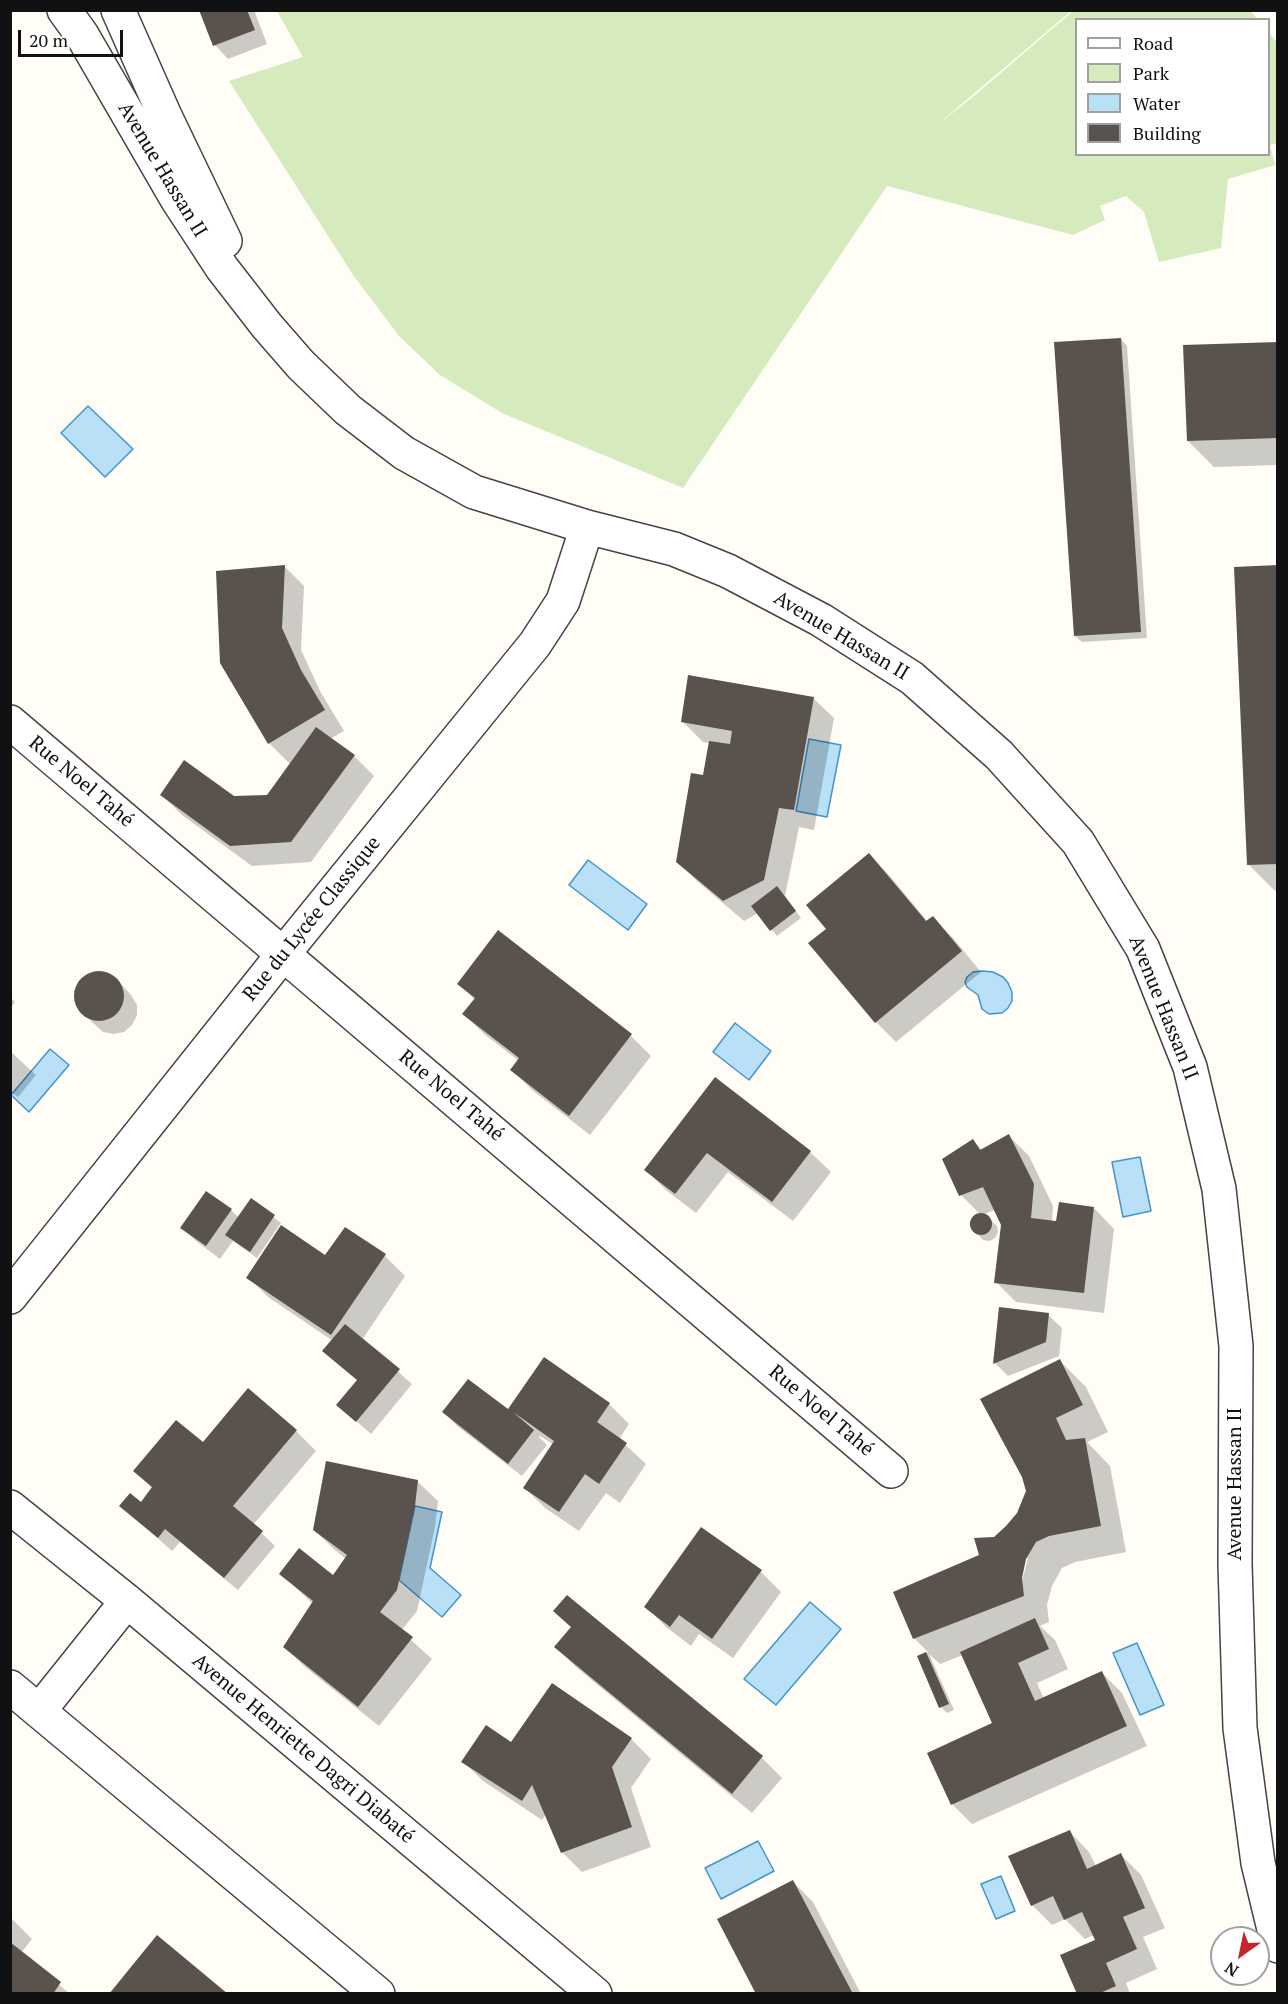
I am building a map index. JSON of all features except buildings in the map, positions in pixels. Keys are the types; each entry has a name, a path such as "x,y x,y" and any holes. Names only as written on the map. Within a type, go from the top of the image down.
{"street":[{"name":"Avenue Hassan II","path":"64,10 82,35 177,199 222,268 301,365 348,410 404,453 474,492 587,527 674,549 729,571 820,620 912,678 999,755 1078,842 1143,949 1190,1067 1219,1189 1236,1346 1235,1564 1240,1728 1258,1863 1278,1946"},
{"name":"Avenue Hassan II","path":"118,10 165,117 267,326"},
{"name":"Rue du Lycée Classique","path":"10,1297 284,953 535,644 563,601 587,527"},
{"name":"Rue Noel Tahé","path":"10,722 891,1471"},
{"name":"Avenue Henriette Dagri Diabaté","path":"10,1507 127,1601 595,1994"},
{"path":"39,1711 127,1601"},
{"path":"10,1687 378,1994"}],"green space":[{"path":"277,11 1071,11 937,125 1073,11 1251,11 1256,18 1075,18 1075,156 1270,156 1270,145 1275,165 1228,179 1221,248 1159,262 1144,212 1126,196 1100,206 1105,220 1073,235 887,186 683,488 502,413 440,375 399,336 353,275 229,81 303,57"},
{"path":"1270,34 1278,44 1277,143 1270,145"}],"water":[{"path":"88,406 133,449 105,477 61,433"},
{"path":"809,739 841,745 827,817 796,811"},
{"path":"588,860 647,904 628,930 569,885"},
{"path":"973,972 993,972 1003,977 1008,983 1012,992 1012,1001 1002,1013 989,1014 982,1009 978,995 967,987 965,982 967,977"},
{"path":"735,1023 771,1051 749,1080 713,1052"},
{"path":"50,1049 69,1065 29,1112 11,1095"},
{"path":"1140,1157 1151,1211 1123,1217 1112,1162"},
{"path":"415,1506 442,1512 430,1568 461,1595 442,1617 399,1580"},
{"path":"810,1602 841,1629 776,1705 744,1679"},
{"path":"1137,1643 1164,1705 1140,1715 1113,1653"},
{"path":"758,1841 774,1871 721,1899 705,1868"},
{"path":"1001,1876 1015,1911 996,1919 981,1884"}]}
